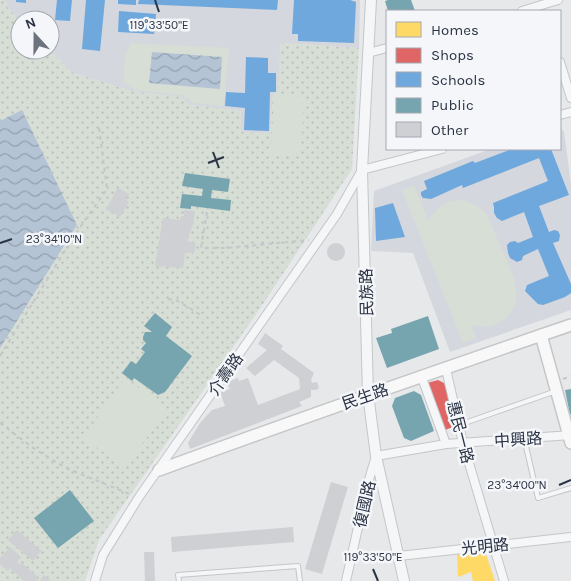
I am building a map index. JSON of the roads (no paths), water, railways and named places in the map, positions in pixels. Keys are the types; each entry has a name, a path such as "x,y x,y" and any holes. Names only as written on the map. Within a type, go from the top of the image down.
{"main road":[{"name":"民生路","path":"159,470 368,394 422,378 571,325"},
{"path":"541,335 570,438"}],"street":[{"name":"民族路","path":"371,0 362,170 368,394 376,456 404,581"},
{"path":"529,10 542,8 558,0"},
{"path":"368,53 386,48"},
{"path":"561,65 571,98"},
{"path":"362,170 438,150"},
{"name":"介壽路","path":"95,581 103,554 139,498 337,214 362,170"},
{"name":"惠民一路","path":"446,369 463,443 504,581"},
{"path":"422,378 446,444"},
{"name":"中興路","path":"376,456 446,444 524,438 570,438"},
{"name":"復國路","path":"346,581 376,456"},
{"name":"光明路","path":"399,556 571,538"}],"lane":[{"path":"459,425 556,390"},
{"path":"524,438 538,498 571,488"},
{"path":"178,581 178,575 298,566 300,581"}],"water":[{"path":"152,52 222,57 220,89 149,83"},
{"path":"22,110 77,225 0,348 0,119 2,120"}]}
